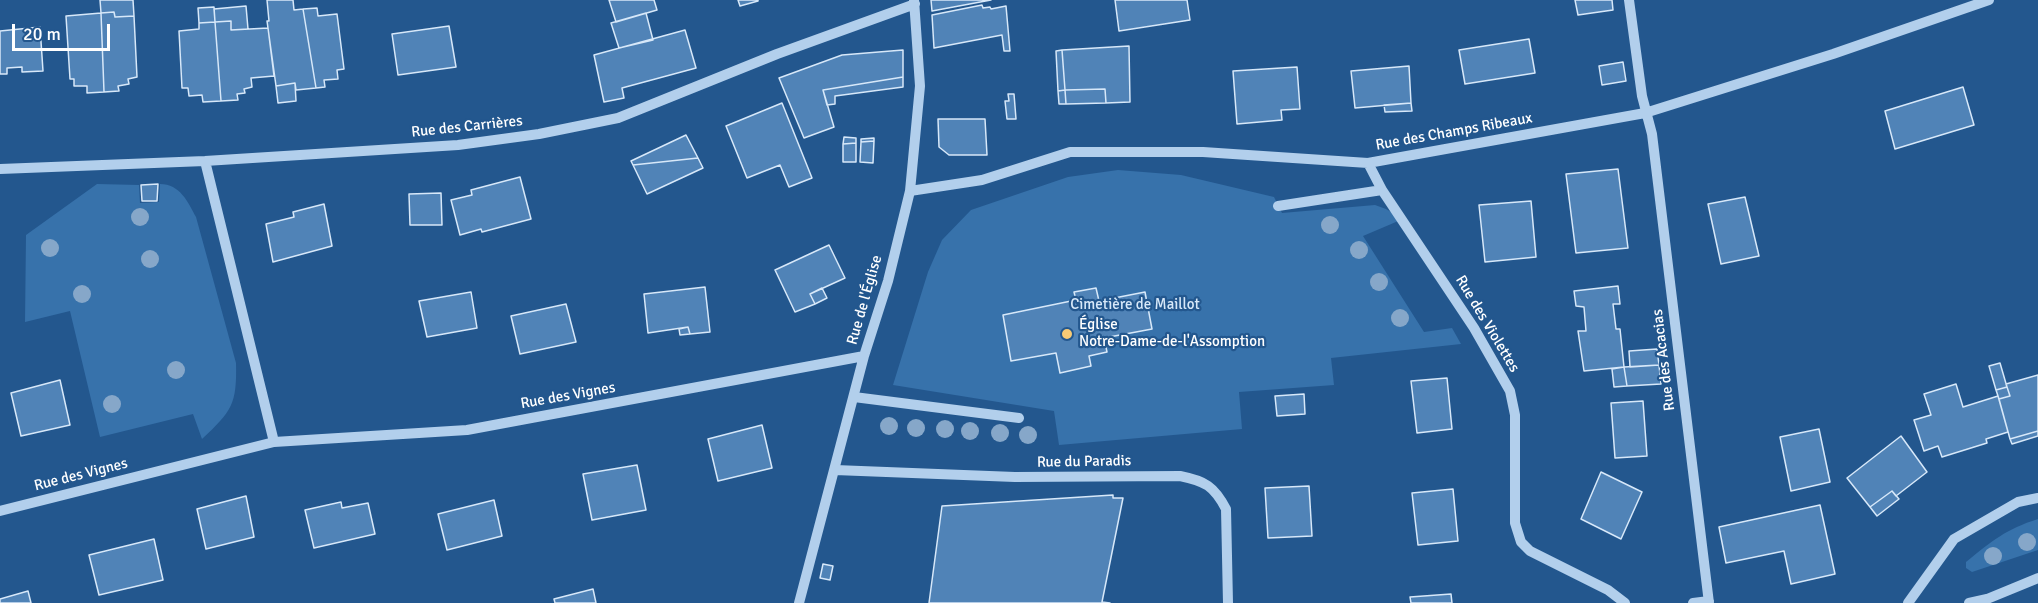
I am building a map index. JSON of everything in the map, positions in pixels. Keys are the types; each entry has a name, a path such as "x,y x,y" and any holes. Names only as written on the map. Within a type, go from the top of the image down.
{"street":[{"name":"Rue des Acacias","path":"1629,0 1645,113 1652,134 1709,602"},
{"name":"Rue des Champs Ribeaux","path":"910,191 982,180 1070,152 1203,152 1368,163 1645,113 1833,54 1989,0"},
{"name":"Rue des Carrières","path":"0,169 205,161 458,145 539,134 618,118 915,2"},
{"name":"Rue de l'Église","path":"799,603 864,356 888,280 910,191 920,86 915,2"},
{"path":"205,161 274,442"},
{"name":"Rue des Violettes","path":"1368,163 1382,190 1474,328 1510,391 1515,414 1515,523 1521,542 1530,551 1608,590 1625,603"},
{"path":"1278,206 1382,190"},
{"name":"Rue des Vignes","path":"0,512 274,442 466,430 864,356"},
{"path":"854,397 1019,418"},
{"name":"Rue du Paradis","path":"835,470 1015,477 1180,476 1196,479 1208,484 1220,497 1226,509 1228,603"},
{"path":"1908,603 1954,539 2018,502 2038,498"},
{"path":"1969,603 1988,601 2038,578"},
{"path":"1693,603 1709,602"}],"green space":[{"name":"Cimetière de Maillot","path":"1118,170 1181,175 1274,197 1282,213 1375,205 1386,209 1403,219 1363,236 1424,332 1452,328 1461,344 1331,358 1334,385 1239,392 1242,429 1059,445 1054,411 893,385 928,272 942,240 971,210 1068,177"},
{"path":"97,184 139,185 140,203 159,202 160,184 173,187 182,195 196,217 236,363 234,398 231,406 202,439 193,414 100,437 70,311 25,322 26,235"},
{"path":"2038,519 2038,550 1972,572 1966,568 1966,562 2008,531"}],"building":[{"path":"100,0 133,0 134,16 115,17 114,12 101,13"},
{"path":"267,0 293,0 294,10 303,9 316,88 296,90 295,83 276,86 267,21 269,21"},
{"path":"609,0 654,0 657,10 616,22"},
{"path":"738,0 758,0 758,1 740,6"},
{"path":"931,0 991,0 932,11"},
{"path":"1115,0 1187,0 1190,20 1119,31"},
{"path":"1575,0 1612,0 1613,10 1578,15"},
{"path":"982,5 983,8 990,7 991,9 1006,6 1010,51 1004,51 1002,35 934,48 932,15"},
{"path":"246,6 248,29 231,30 231,21 215,22 214,9"},
{"path":"214,7 215,22 199,23 198,8"},
{"path":"317,8 318,16 337,14 344,69 337,70 338,79 324,80 325,87 316,88 303,9"},
{"path":"114,12 115,17 134,16 137,77 128,79 129,84 118,86 119,91 104,92 101,13"},
{"path":"101,13 104,92 87,93 87,86 74,86 74,79 70,79 66,16"},
{"path":"646,13 653,40 619,48 611,23"},
{"path":"231,21 231,30 268,28 274,76 251,78 252,87 244,89 245,93 237,94 238,100 221,101 215,22"},
{"path":"215,22 221,101 203,102 202,95 189,96 188,88 182,88 179,31 199,29 199,23"},
{"path":"449,26 456,67 398,75 392,34"},
{"path":"40,27 43,71 22,72 22,67 7,68 7,74 0,74 0,31"},
{"path":"685,30 696,68 622,88 624,98 604,102 594,55"},
{"path":"1529,39 1535,73 1465,84 1459,50"},
{"path":"1129,46 1130,102 1106,103 1105,89 1065,90 1062,50"},
{"path":"903,50 903,77 823,90 834,127 804,138 779,78 842,55"},
{"path":"1062,50 1065,90 1058,91 1056,51"},
{"path":"1623,62 1626,81 1602,85 1599,66"},
{"path":"1409,66 1411,103 1355,108 1351,71"},
{"path":"1297,67 1300,109 1281,110 1282,120 1237,124 1233,71"},
{"path":"903,77 903,87 835,96 835,104 827,105 823,90"},
{"path":"295,83 296,101 278,103 276,86"},
{"path":"1963,87 1974,125 1895,149 1885,111"},
{"path":"1105,89 1106,103 1066,104 1065,90"},
{"path":"1065,90 1066,104 1059,104 1058,91"},
{"path":"1008,94 1014,94 1016,119 1007,119 1005,101 1009,101"},
{"path":"782,103 812,178 789,187 780,165 747,178 726,126"},
{"path":"1411,103 1412,111 1385,112 1384,105"},
{"path":"938,119 985,119 987,155 949,155 939,147"},
{"path":"686,135 698,158 633,165 631,161"},
{"path":"844,137 856,138 856,143 843,144"},
{"path":"874,138 874,141 861,142 861,139"},
{"path":"874,141 873,163 860,162 861,142"},
{"path":"856,143 856,162 843,162 843,144"},
{"path":"698,158 703,168 647,194 633,165"},
{"path":"1618,169 1628,248 1576,253 1566,174"},
{"path":"520,177 531,219 482,232 481,229 460,235 451,200 472,195 471,190"},
{"path":"158,184 157,201 142,201 141,185"},
{"path":"441,193 442,225 410,225 409,194"},
{"path":"1745,197 1759,256 1721,264 1708,204"},
{"path":"1531,201 1536,257 1485,262 1479,205"},
{"path":"324,204 332,246 273,262 266,224 294,217 293,212"},
{"path":"829,245 845,278 810,294 815,304 795,312 775,270"},
{"path":"1618,286 1620,304 1613,304 1616,329 1620,329 1624,367 1584,371 1578,331 1586,331 1584,307 1576,306 1574,291"},
{"path":"705,287 710,332 690,334 688,327 648,333 644,294"},
{"path":"822,288 827,298 815,304 810,294"},
{"name":"Église Notre-Dame-de-l'Assomption","path":"1096,288 1099,301 1145,292 1152,329 1104,338 1107,352 1089,356 1091,366 1060,373 1056,353 1011,361 1003,315 1076,300 1074,292"},
{"path":"471,292 477,328 427,337 419,301"},
{"path":"566,304 576,342 520,354 511,316"},
{"path":"688,327 690,334 680,335 679,329"},
{"path":"1657,349 1659,365 1630,367 1629,351"},
{"path":"2000,363 2007,387 1996,390 1989,366"},
{"path":"1659,365 1661,384 1627,386 1624,367"},
{"path":"1624,367 1627,386 1614,387 1612,369"},
{"path":"2038,375 2038,431 2010,439 1999,399 2010,396 2006,384"},
{"path":"1447,378 1452,429 1417,433 1411,381"},
{"path":"60,380 70,425 21,436 11,393"},
{"path":"1956,384 1963,407 1998,396 2008,432 1986,439 1987,443 1942,457 1938,446 1924,451 1914,420 1931,415 1924,394"},
{"path":"2007,387 2010,396 1999,399 1996,390"},
{"path":"1304,394 1305,414 1277,416 1275,396"},
{"path":"1643,401 1647,456 1615,458 1611,403"},
{"path":"762,425 772,468 718,481 708,439"},
{"path":"1819,429 1830,482 1791,491 1780,437"},
{"path":"2038,431 2038,436 2012,444 2010,439"},
{"path":"1901,436 1927,472 1896,496 1892,491 1870,507 1847,478"},
{"path":"637,465 646,510 592,520 583,474"},
{"path":"1601,472 1642,492 1621,539 1581,519"},
{"path":"1309,486 1312,536 1268,538 1265,488"},
{"path":"1453,489 1458,541 1418,545 1412,493"},
{"path":"1892,491 1899,499 1877,516 1870,507"},
{"path":"1113,495 1113,498 1123,498 1102,602 1110,603 929,603 942,506"},
{"path":"246,496 254,537 206,549 197,509"},
{"path":"494,500 502,536 447,550 438,514"},
{"path":"341,502 342,508 368,503 375,534 314,548 305,510"},
{"path":"1820,505 1835,574 1791,584 1784,551 1726,563 1719,527"},
{"path":"154,539 163,580 99,595 89,555"},
{"path":"823,564 833,566 830,580 820,578"},
{"path":"593,589 596,603 555,603 554,599"},
{"path":"28,591 31,603 0,603 0,599"},
{"path":"1451,594 1452,603 1411,603 1410,597"}],"place":[{"name":"Église Notre-Dame-de-l'Assomption","path":"1067,334"}]}
